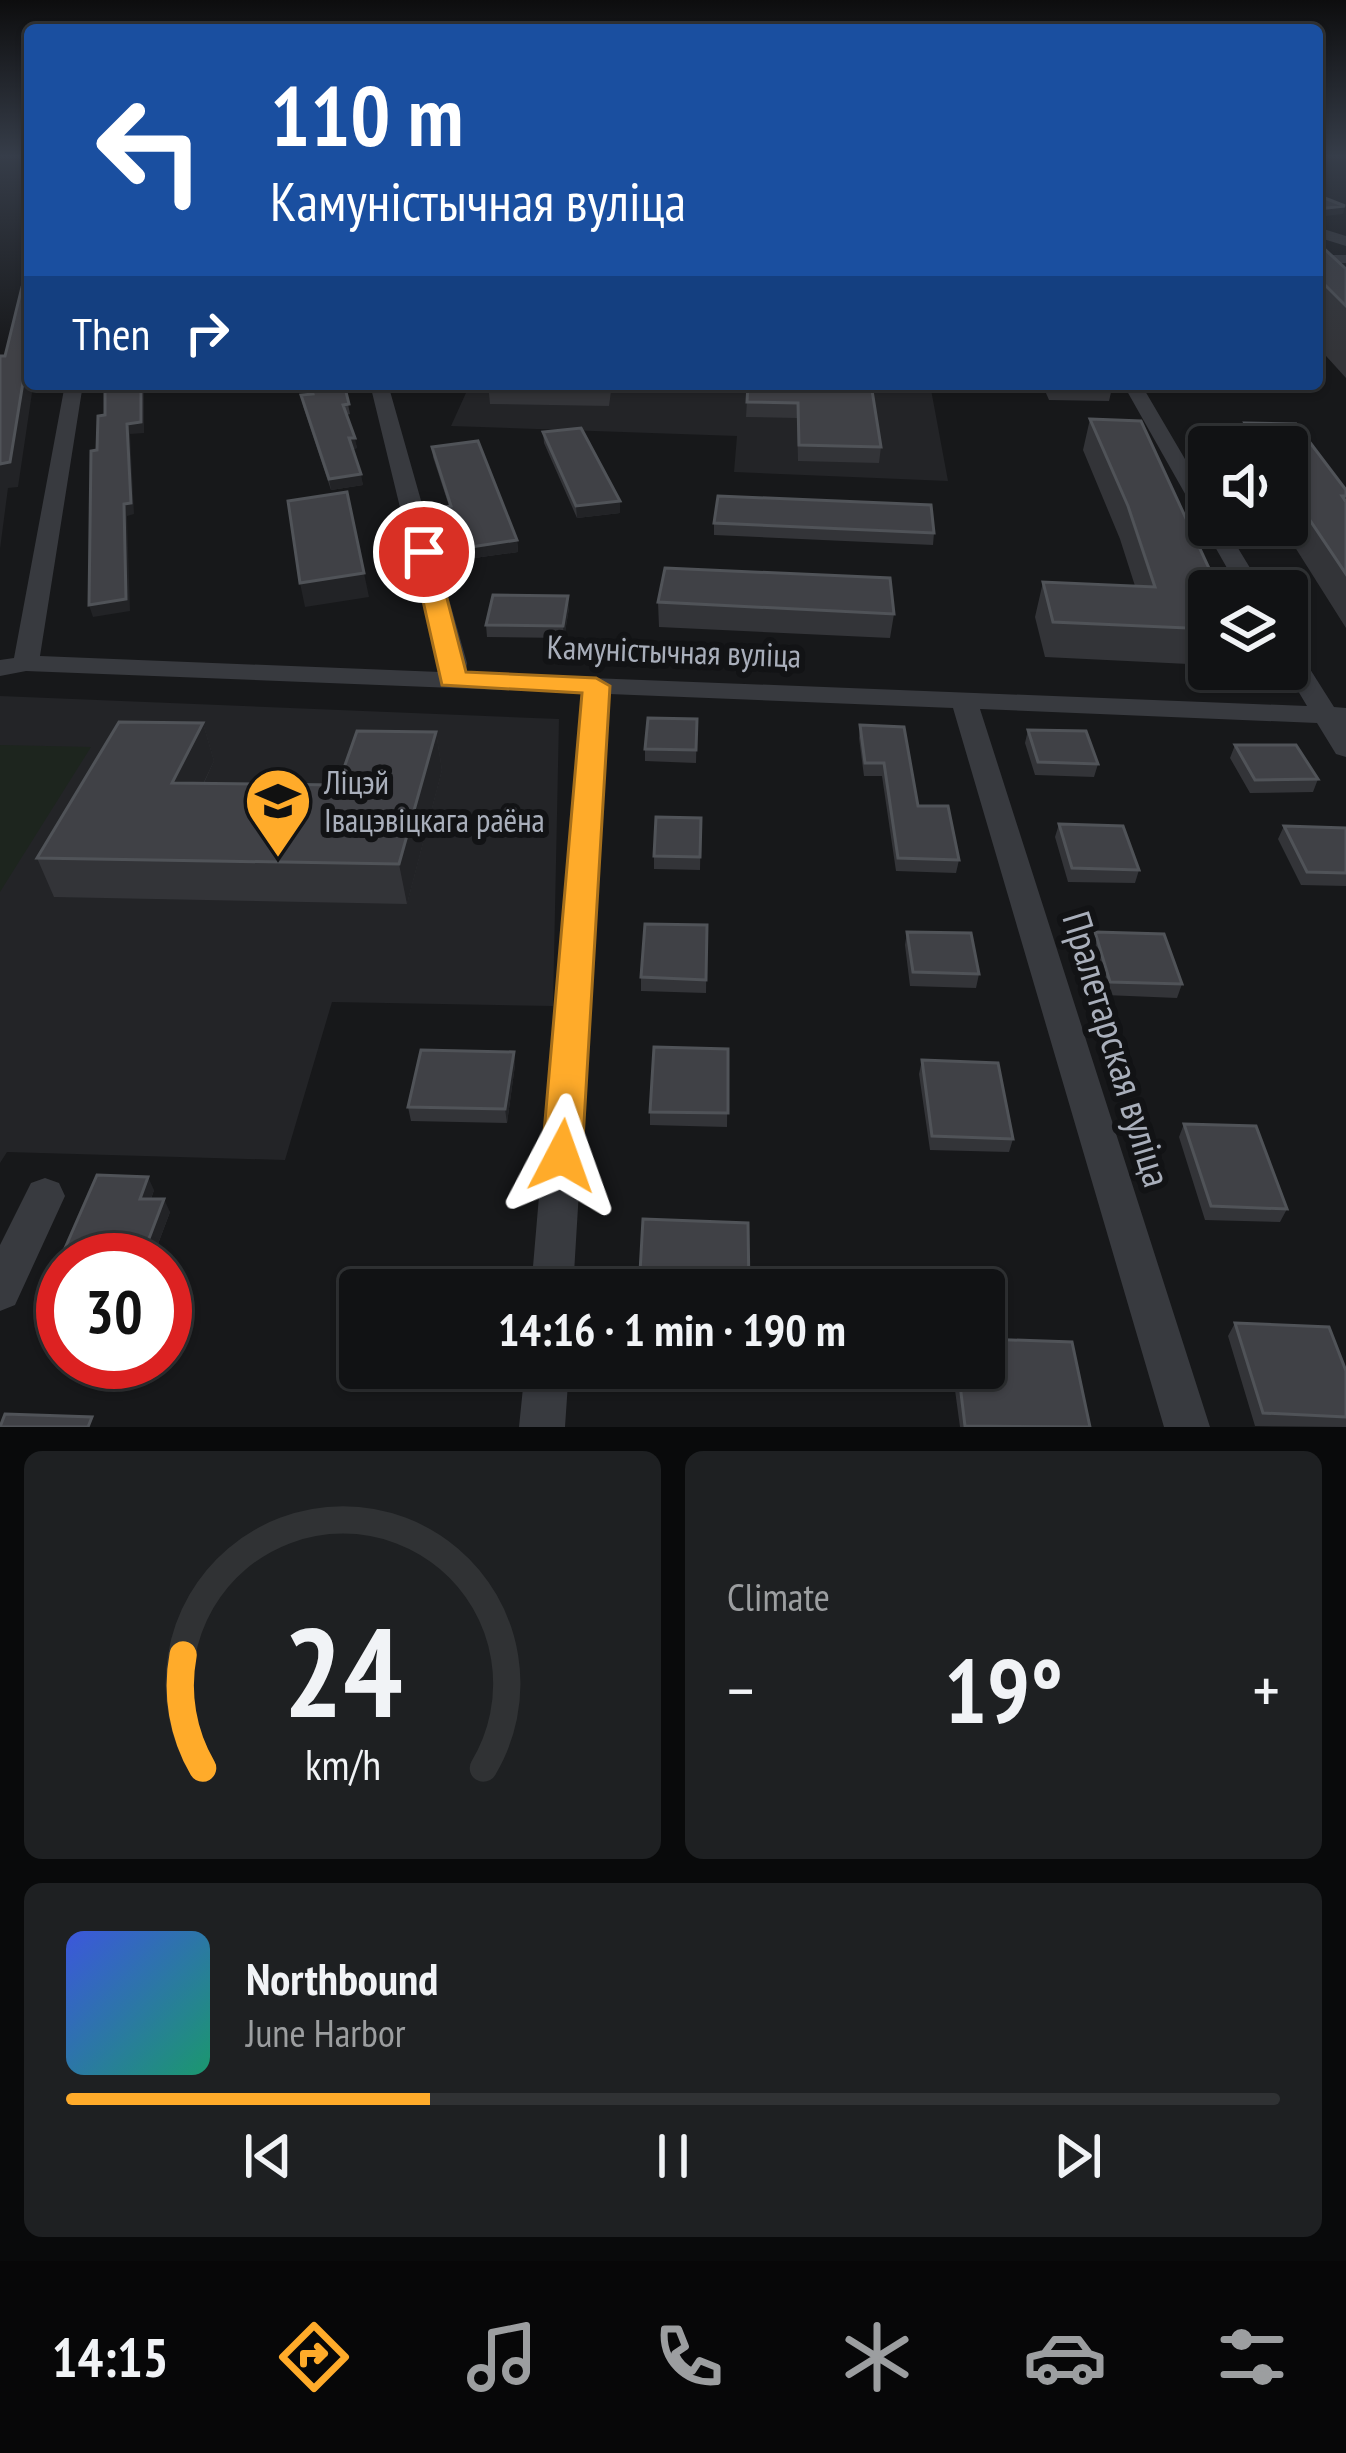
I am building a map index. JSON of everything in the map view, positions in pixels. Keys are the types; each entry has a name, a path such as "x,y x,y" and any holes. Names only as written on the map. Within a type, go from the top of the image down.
{"street":[{"path":"13,665 73,390"},
{"path":"381,390 454,663 452,680"},
{"path":"1135,390 1188,482"},
{"name":"Камуністычная вуліца","path":"13,665 963,698 1334,716"},
{"path":"1308,681 1334,716 1346,748"},
{"path":"554,1269 596,686"},
{"name":"Пралетарская вуліца","path":"963,698 1187,1427"},
{"path":"0,1290 45,1196"},
{"path":"542,1427 545,1389"}],"shaded area":[{"path":"467,390 931,390 948,481 734,472 737,436 451,426"},
{"name":"Ліцэй Івацэвіцкага раёна","path":"0,696 559,719 553,1006 332,1002 285,1160 7,1152 0,1163"},
{"path":"0,745 91,747 0,892"}],"building":[{"path":"1323,248 1346,269 1346,306 1323,283"},
{"path":"22,287 24,376 10,462 0,464 0,356 5,356"},
{"path":"105,390 141,390 141,422 127,424 131,503 124,504 126,599 89,605 91,451 97,450 98,416 105,415"},
{"path":"312,390 346,390 349,404 343,405 355,438 349,438 361,474 329,479 301,395 313,394"},
{"path":"748,390 872,390 881,447 799,445 798,403 747,402"},
{"path":"1090,419 1141,421 1188,523 1188,546 1199,546 1210,570 1188,570 1188,628 1053,622 1043,582 1155,587 1128,506"},
{"path":"1245,423 1298,426 1247,426"},
{"path":"581,428 620,501 576,506 543,432"},
{"path":"1308,440 1346,490 1342,496 1346,502 1346,574 1308,517"},
{"path":"478,441 517,540 458,549 446,507 451,506 432,447"},
{"path":"347,492 364,573 300,583 288,501"},
{"path":"718,496 931,505 934,533 714,523"},
{"path":"665,568 890,578 894,614 658,602"},
{"path":"493,595 568,596 563,626 486,625"},
{"path":"648,718 697,719 696,750 645,749"},
{"path":"119,722 203,723 172,783 338,785 357,731 436,732 399,864 37,858"},
{"path":"860,725 904,727 918,806 948,806 959,860 898,858 884,763 865,763"},
{"path":"1028,730 1086,731 1098,764 1038,762"},
{"path":"1235,745 1296,745 1318,779 1255,780"},
{"path":"656,817 701,818 700,857 654,856"},
{"path":"1059,824 1123,826 1139,870 1072,868"},
{"path":"1284,826 1346,828 1346,873 1307,872"},
{"path":"645,924 707,925 706,980 641,977"},
{"path":"907,932 971,933 979,974 913,972"},
{"path":"1095,932 1164,934 1182,984 1110,982"},
{"path":"654,1047 728,1049 728,1113 650,1112"},
{"path":"421,1050 514,1052 505,1109 408,1107"},
{"path":"922,1060 998,1063 1013,1139 932,1136"},
{"path":"1184,1124 1256,1126 1287,1209 1211,1206"},
{"path":"97,1175 148,1177 140,1199 164,1199 151,1233 72,1233"},
{"path":"643,1219 748,1223 749,1269 640,1269"},
{"path":"1235,1323 1329,1327 1346,1371 1346,1417 1263,1413"},
{"path":"1005,1340 1072,1342 1090,1427 965,1426 961,1389 1005,1389"},
{"path":"5,1414 92,1417 88,1427 0,1427"}],"place":[{"name":"Ліцэй Івацэвіцкага раёна","path":"278,860"}],"route":[{"path":"424,552 454,663 452,680 596,686 562,1156"}]}
